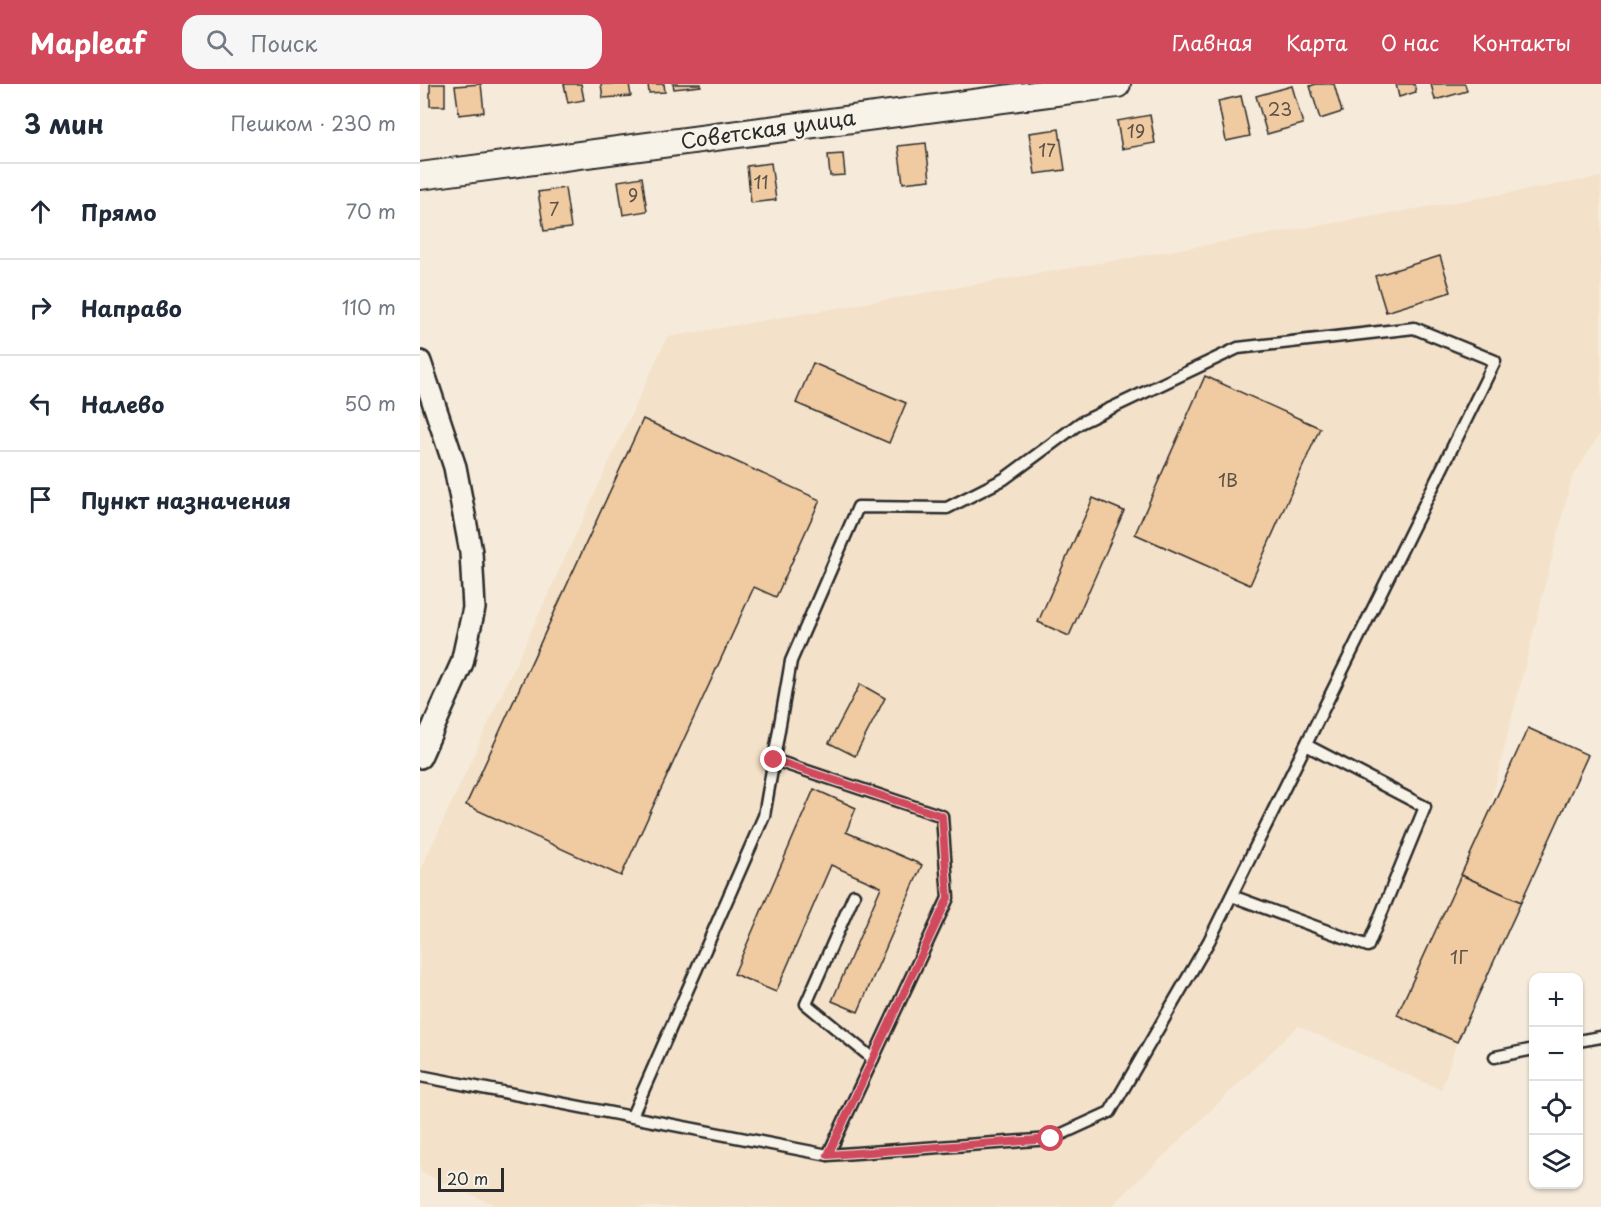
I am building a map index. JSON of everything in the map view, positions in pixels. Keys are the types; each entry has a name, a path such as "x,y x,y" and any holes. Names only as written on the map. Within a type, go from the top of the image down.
{"street":[{"name":"Советская улица","path":"420,177 1117,84"},
{"path":"420,362 455,467 471,552 474,608 462,663 420,757"}],"lane":[{"path":"420,1076 828,1155 1051,1139 1110,1112 1209,941 1495,361 1414,328 1238,348 1080,423 1004,479 947,508 858,507 791,661 764,816 632,1116"},
{"path":"1232,896 1368,946 1425,807 1306,745"},
{"path":"774,760 942,816 948,898 828,1155"},
{"path":"854,895 806,1004 873,1059"},
{"path":"1583,1040 1601,1037"},
{"path":"1495,1057 1529,1050"}],"shaded area":[{"path":"1601,177 1601,432 1572,478 1488,814 1528,728 1588,755 1457,1042 1441,1090 1298,1026 1111,1207 499,1207 420,1172 420,871 667,337"}],"building":[{"path":"430,84 445,84 445,106 430,106"},
{"path":"481,84 484,112 459,115 455,86"},
{"path":"564,84 581,84 584,100 568,103"},
{"path":"601,84 629,84 631,96 603,98"},
{"path":"648,84 664,84 665,92 649,93"},
{"path":"673,84 701,84 701,86 674,89"},
{"path":"1334,84 1342,112 1320,119 1310,86"},
{"path":"1396,84 1414,84 1416,92 1399,97"},
{"path":"1431,84 1465,84 1467,91 1435,100"},
{"path":"1292,86 1303,124 1267,134 1256,96"},
{"path":"1241,96 1250,136 1226,141 1218,101"},
{"path":"1150,115 1155,143 1122,149 1117,121"},
{"path":"1059,129 1065,170 1035,174 1029,133"},
{"path":"926,143 930,180 903,183 898,146"},
{"path":"843,154 845,175 830,176 828,155"},
{"path":"771,163 776,200 751,203 747,166"},
{"path":"642,177 647,211 623,215 618,181"},
{"path":"565,188 571,228 544,231 538,192"},
{"path":"1440,256 1451,292 1386,312 1375,276"},
{"path":"813,363 906,403 889,443 796,403"},
{"path":"1205,376 1320,428 1250,585 1135,534"},
{"path":"643,419 820,500 776,597 754,587 621,876 466,805"},
{"path":"1093,498 1124,511 1069,636 1038,622"},
{"path":"860,684 885,698 855,756 829,743"},
{"path":"1528,728 1588,755 1521,902 1461,875"},
{"path":"814,789 856,808 846,832 922,865 858,1012 832,1001 881,887 831,865 776,992 734,974"},
{"path":"1461,875 1521,902 1457,1042 1397,1015"}],"route":[{"path":"774,760 942,816 948,898 828,1155 1051,1139"}]}
